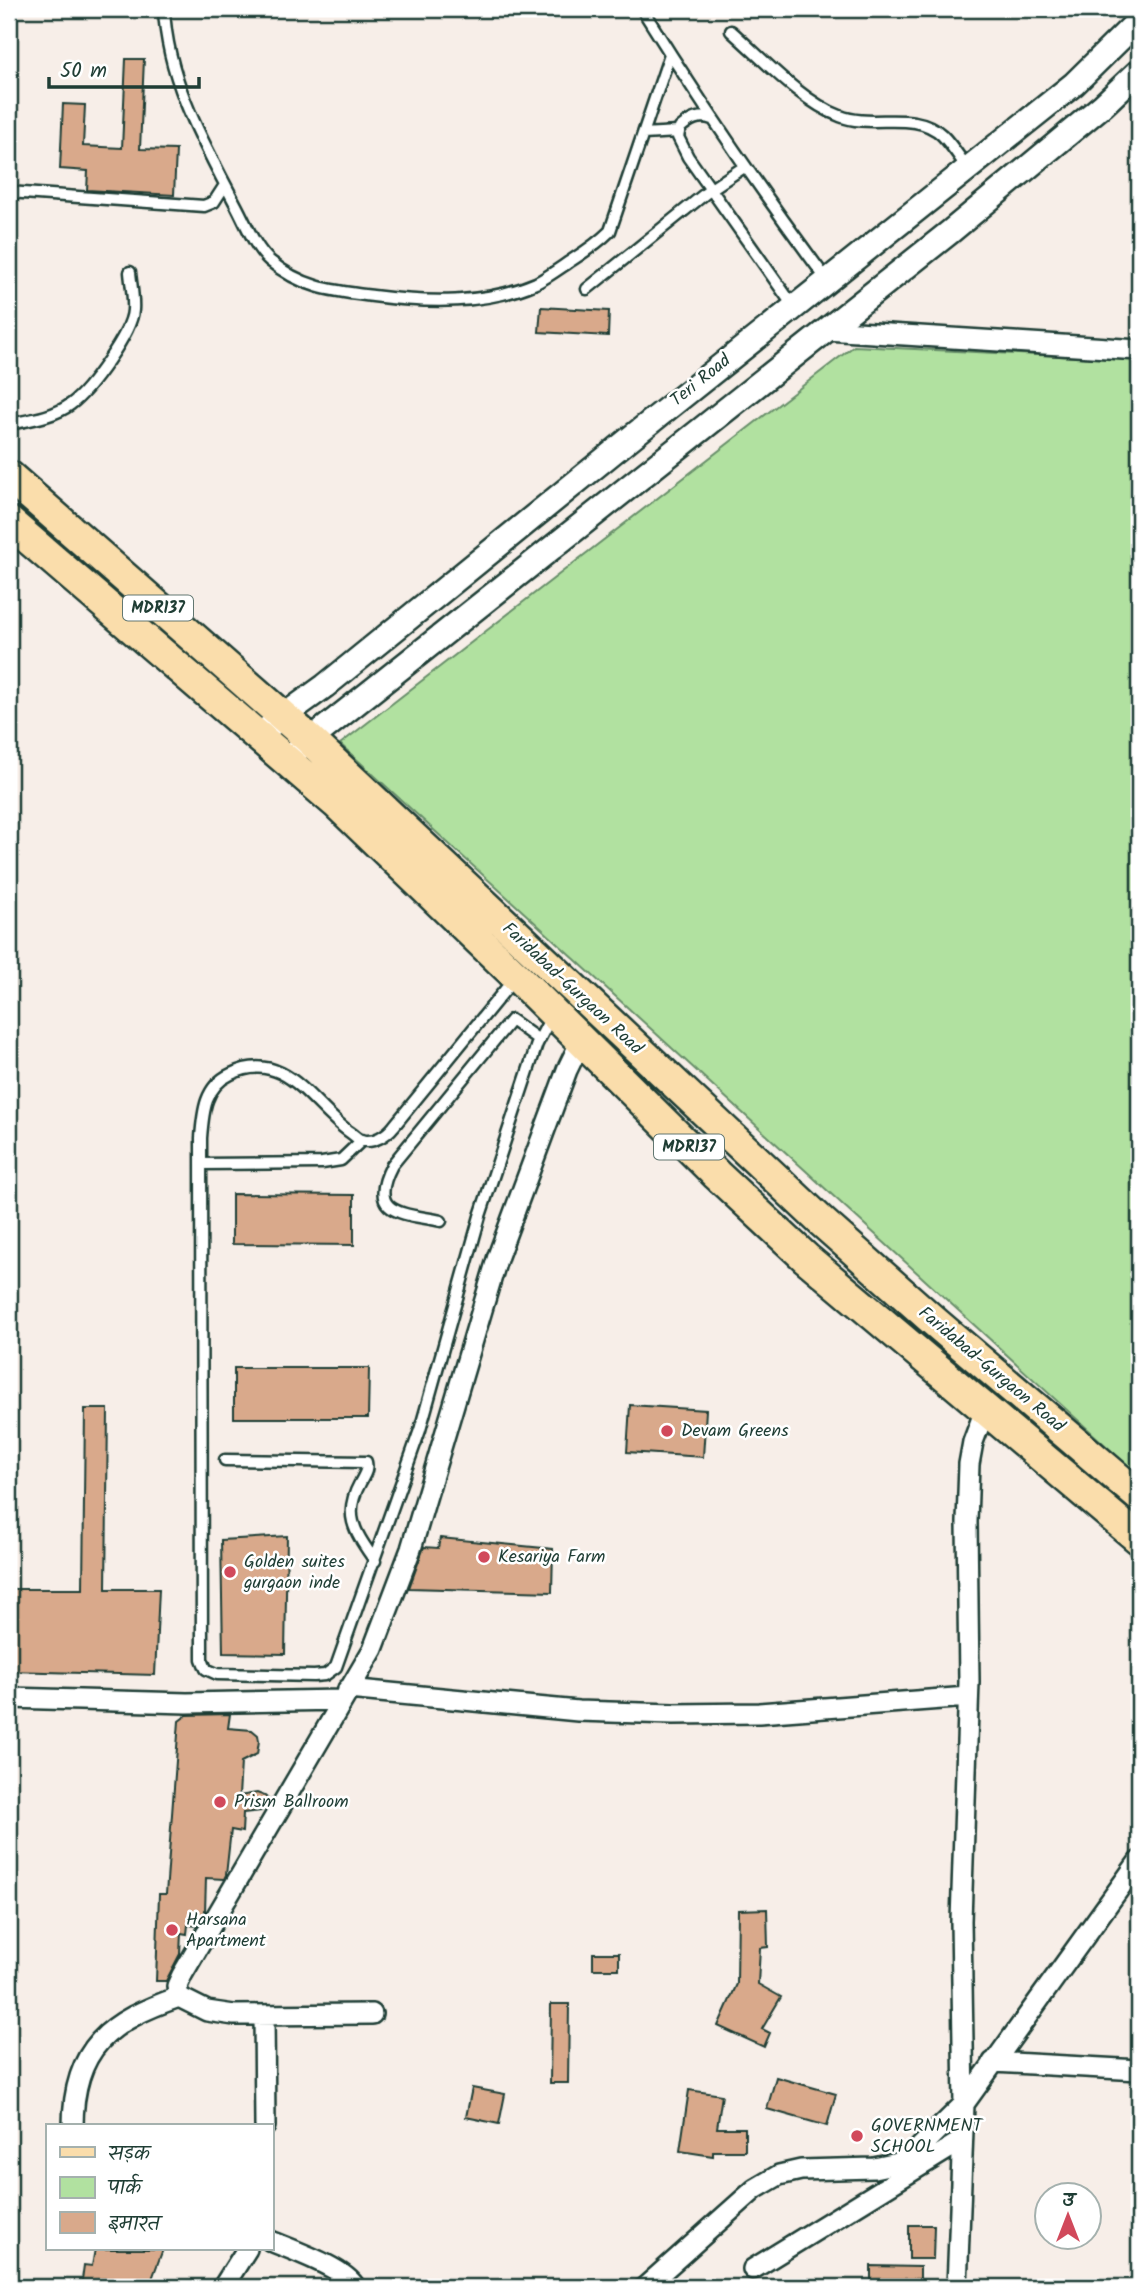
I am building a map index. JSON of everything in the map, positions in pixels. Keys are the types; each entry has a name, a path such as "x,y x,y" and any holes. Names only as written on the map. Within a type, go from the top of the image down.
{"main road":[{"name":"Faridabad-Gurgaon Road","path":"9,476 309,739 812,1213 936,1324 1139,1496"},
{"name":"Faridabad-Gurgaon Road","path":"9,522 286,759 394,856 717,1175 806,1258 1139,1539"}],"street":[{"name":"Teri Road","path":"257,734 283,718 335,678 1074,85 1139,20"},
{"path":"286,759 950,232 1103,105 1139,71"},
{"path":"826,330 1139,350"},
{"path":"179,1997 177,1986 181,1975 373,1649 411,1549 498,1256 581,1041"},
{"path":"957,2287 964,2104 961,1922 968,1697 967,1522 969,1464 973,1442 985,1410"},
{"path":"9,1698 187,1703 344,1695 578,1711 673,1714 759,1713 968,1697"},
{"path":"645,2287 755,2189 779,2175 802,2169 874,2168 898,2163 915,2152 964,2104 1139,1861"},
{"path":"73,2124 73,2107 84,2065 95,2044 107,2032 136,2014 179,1997 207,2011 234,2015 372,2014"},
{"path":"264,2015 265,2124"},
{"path":"993,2062 1139,2070"},
{"path":"753,2269 961,2141"},
{"path":"273,2242 341,2273 355,2287"},
{"path":"223,2287 246,2250"}],"lane":[{"path":"164,9 164,27 172,66 199,134 267,259 291,277 325,290 412,301 468,300 505,294 537,282 598,243 610,231 670,54"},
{"path":"642,9 744,167 828,281"},
{"path":"731,30 820,107 853,120 911,121 928,125 942,135 968,169"},
{"path":"712,119 705,116 696,117 684,124 678,137 688,157 794,307"},
{"path":"643,134 678,132"},
{"path":"587,289 710,189 744,167"},
{"path":"9,192 204,206 214,202 225,185"},
{"path":"9,424 50,414 70,405 82,393 121,342 130,325 133,310 130,272"},
{"path":"516,975 391,1130 377,1139 362,1140 341,1125 287,1074 273,1068 240,1069 222,1078 212,1088 204,1108 201,1164 202,1660 206,1669 217,1674 326,1675 336,1667 420,1430 480,1216 539,1040 553,1014"},
{"path":"441,1221 395,1212 386,1205 382,1194 392,1165 511,1020 539,1040"},
{"path":"201,1164 322,1163 341,1160 362,1140"},
{"path":"225,1460 366,1462 366,1471 353,1495 352,1523 375,1561"}],"green space":[{"path":"854,346 1139,360 1139,1476 340,744"}],"building":[{"path":"126,59 144,59 140,149 176,150 174,195 87,190 88,171 60,169 63,104 85,105 83,146 122,148"},
{"path":"541,307 609,311 608,336 539,332"},
{"path":"232,1194 354,1195 354,1245 232,1244"},
{"path":"234,1368 369,1368 368,1418 234,1418"},
{"name":"Devam Greens","path":"630,1405 706,1410 703,1457 627,1452"},
{"path":"85,1409 108,1409 106,1589 159,1589 155,1675 9,1671 9,1589 83,1589"},
{"path":"287,1536 285,1654 223,1653 221,1540"},
{"name":"Kesariya Farm","path":"440,1538 553,1549 552,1592 409,1588 424,1547 438,1548"},
{"name":"Prism Ballroom","path":"230,1714 228,1728 252,1730 258,1735 259,1741 257,1754 241,1762 239,1796 257,1793 270,1801 261,1811 243,1813 242,1832 231,1830 226,1875 224,1879 206,1878 205,1912 197,1926 188,1925 187,1934 181,1933 180,1954 166,1981 156,1981 159,1894 166,1894 179,1721 187,1715"},
{"path":"767,1909 768,1947 760,1948 758,1984 781,1997 762,2029 770,2033 764,2047 718,2026 737,1984 738,1910"},
{"path":"593,1953 619,1953 619,1969 593,1969"},
{"path":"551,2004 569,2004 568,2083 550,2083"},
{"path":"776,2077 836,2094 827,2126 767,2109"},
{"path":"472,2088 505,2094 499,2124 466,2117"},
{"path":"689,2090 722,2095 717,2128 745,2128 745,2151 713,2151 713,2156 680,2151"},
{"path":"909,2225 934,2225 933,2259 909,2259"},
{"path":"95,2250 163,2250 149,2287 81,2287 84,2265 92,2266"},
{"path":"871,2266 920,2267 920,2287 871,2287"}],"place":[{"name":"Devam Greens","path":"667,1431"},
{"name":"Kesariya Farm","path":"484,1557"},
{"name":"Golden suites gurgaon inde","path":"230,1572"},
{"name":"Prism Ballroom","path":"220,1802"},
{"name":"Harsana Apartment","path":"172,1930"},
{"name":"GOVERNMENT SCHOOL","path":"857,2136"}]}
